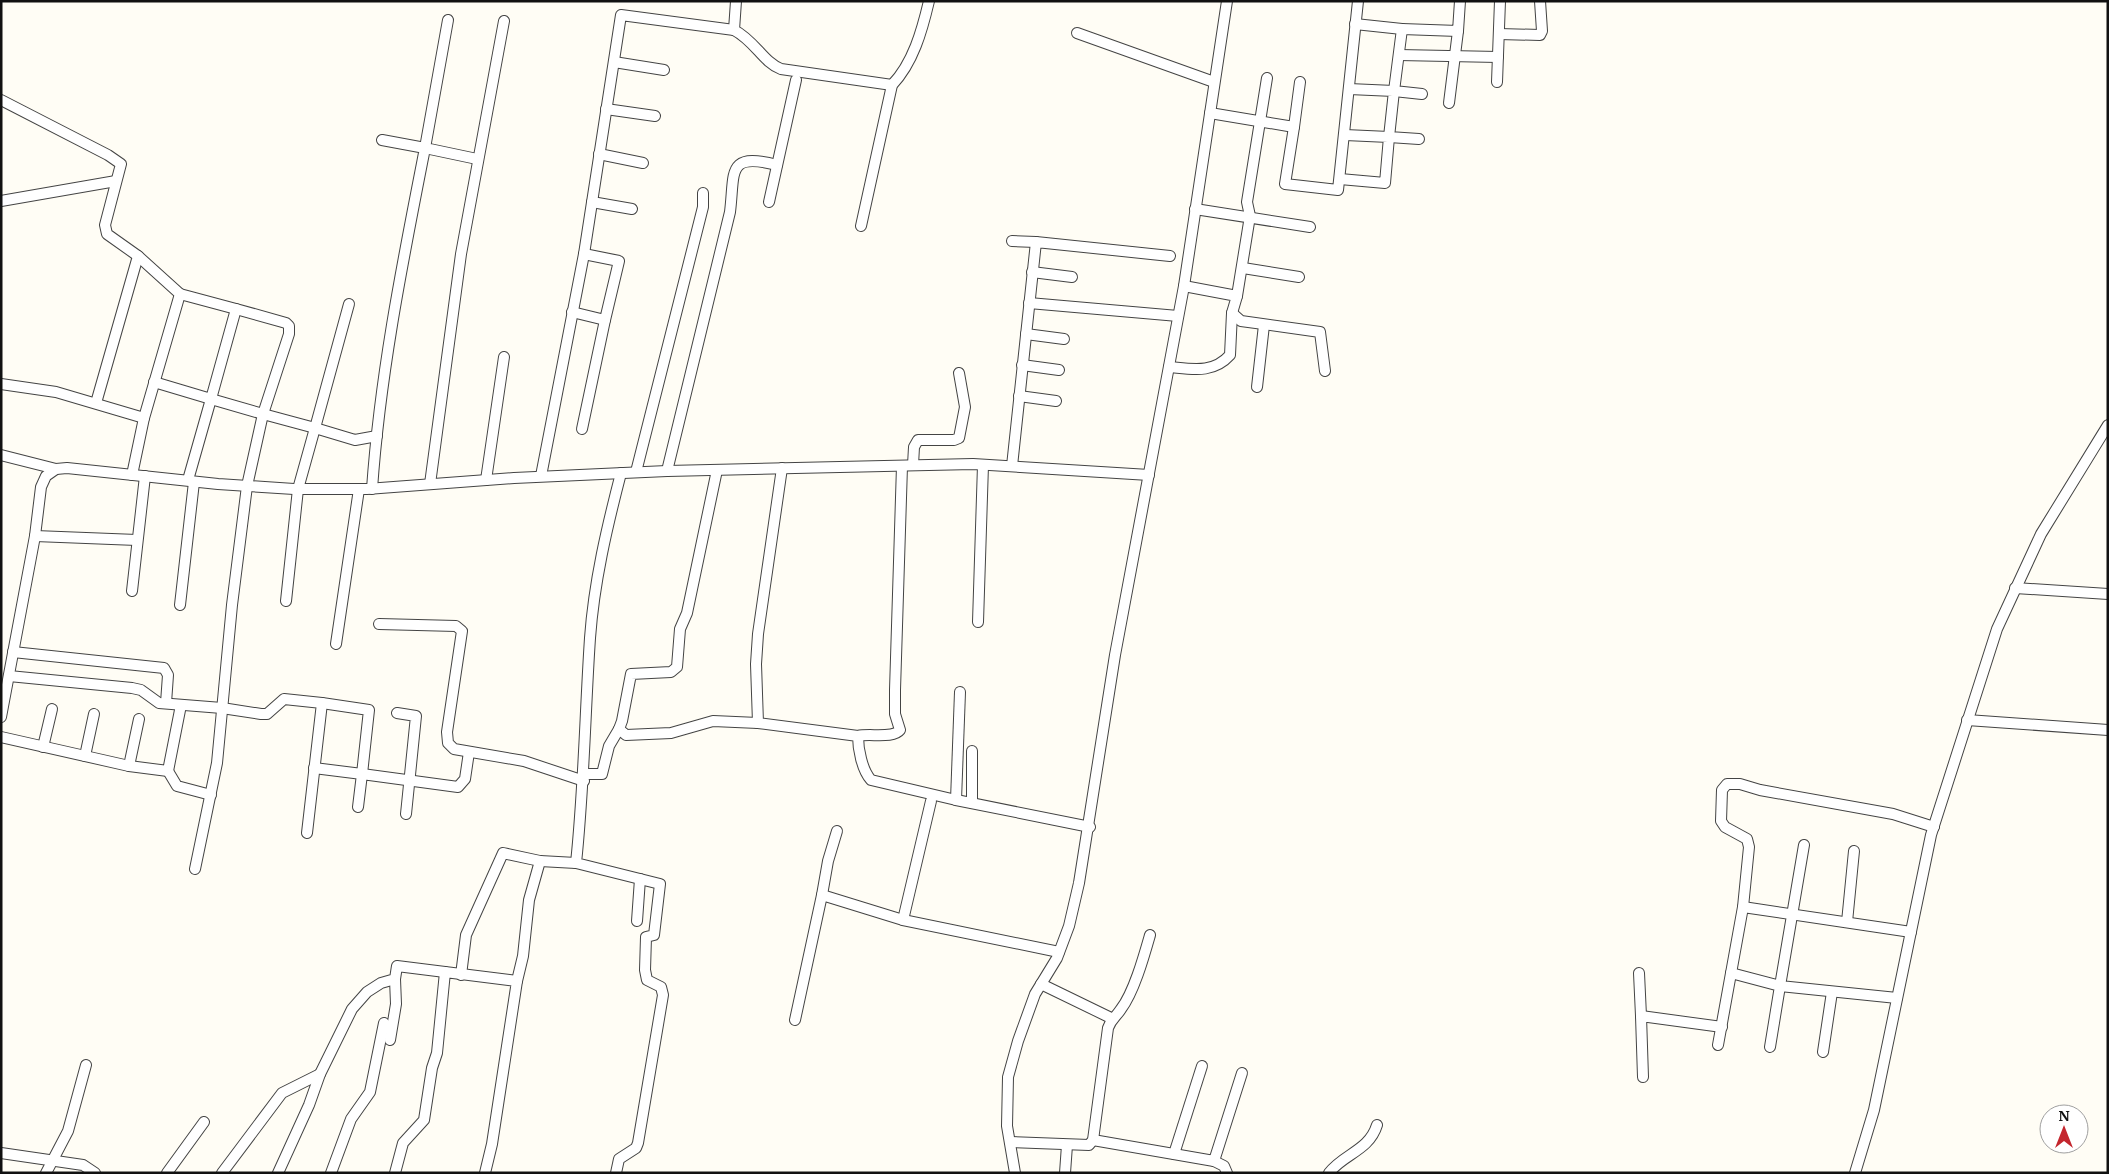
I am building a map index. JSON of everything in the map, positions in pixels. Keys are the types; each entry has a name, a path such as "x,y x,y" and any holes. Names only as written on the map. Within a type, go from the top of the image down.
{"street":[{"path":"734,30 736,1"},
{"path":"860,226 892,85 902,75 911,59 929,1"},
{"path":"1015,1173 1006,1109 1008,1077 1018,1041 1041,984 1059,952 1070,926 1090,827 1112,673 1184,286 1227,1"},
{"path":"1300,82 1285,184 1338,190 1358,1"},
{"path":"1450,103 1460,1"},
{"path":"1497,82 1500,1"},
{"path":"1499,34 1540,35 1542,31 1540,1"},
{"path":"541,476 584,254 621,15 734,30 754,44 771,65 781,69 892,85"},
{"path":"372,489 377,436 405,253 448,20"},
{"path":"430,484 456,292 477,159 504,21"},
{"path":"1355,24 1402,29 1458,31"},
{"path":"1340,179 1385,183 1402,29"},
{"path":"1077,33 1214,82"},
{"path":"1398,55 1498,57"},
{"path":"614,62 664,70"},
{"path":"1169,367 1208,370 1225,361 1230,355 1232,313 1243,268 1250,216 1247,202 1267,78"},
{"path":"769,202 796,80"},
{"path":"1349,89 1422,94"},
{"path":"1,100 108,155 121,164 105,225 107,234 138,256 180,294 286,323 290,330 263,414 247,486 217,763 195,869"},
{"path":"606,109 655,116"},
{"path":"1210,114 1294,127"},
{"path":"1345,135 1419,139"},
{"path":"382,140 477,159"},
{"path":"599,154 643,163"},
{"path":"667,471 730,212 733,174 742,162 749,161 777,165"},
{"path":"1,201 116,181"},
{"path":"636,472 703,207 703,193"},
{"path":"592,202 632,209"},
{"path":"1195,209 1250,216 1310,227"},
{"path":"1012,241 1170,256"},
{"path":"1012,466 1036,242"},
{"path":"582,428 619,261 584,254"},
{"path":"96,403 138,256"},
{"path":"1243,268 1299,277"},
{"path":"1032,272 1072,277"},
{"path":"1184,286 1236,296"},
{"path":"132,475 144,418 180,294"},
{"path":"1029,303 1178,316"},
{"path":"286,601 298,489 349,304"},
{"path":"180,605 191,481 236,309"},
{"path":"572,312 605,320"},
{"path":"1232,313 1241,321 1264,325 1297,327 1320,332 1324,371"},
{"path":"1256,387 1264,325"},
{"path":"1026,334 1064,339"},
{"path":"486,480 504,357"},
{"path":"1022,365 1059,370"},
{"path":"913,466 914,447 918,440 954,440 959,438 965,407 959,373"},
{"path":"154,382 356,440 377,436"},
{"path":"1,384 56,392 144,418"},
{"path":"1019,396 1056,401"},
{"path":"1855,1173 1874,1110 1934,827 1997,629 2041,534 2108,425"},
{"path":"1,455 56,469 67,468 191,481 298,489 372,489 541,476 636,472 902,466 1012,466 1149,475"},
{"path":"978,622 983,465"},
{"path":"618,729 626,735 671,734 713,721 758,723 858,736 867,733 893,734 900,730 896,714 895,690 897,573 902,466"},
{"path":"758,723 756,664 758,634 775,505 782,468"},
{"path":"1,717 35,536 41,487 46,476 56,469"},
{"path":"379,624 456,626 462,631 447,737 448,743 454,749 524,761 584,778 602,774 608,746 622,721 631,674 672,672 677,667 680,630 687,613 717,470"},
{"path":"576,863 584,778 591,628 606,530 621,473"},
{"path":"132,590 145,476"},
{"path":"336,644 359,489"},
{"path":"35,536 137,540"},
{"path":"2015,588 2108,594"},
{"path":"13,652 164,668 168,675 166,703"},
{"path":"9,676 132,688 141,690 159,703 267,714 284,698 369,710 358,807"},
{"path":"956,800 960,692"},
{"path":"307,833 322,703"},
{"path":"181,704 168,771 177,786 211,795"},
{"path":"43,747 52,708"},
{"path":"397,713 416,716 406,814"},
{"path":"85,756 94,714"},
{"path":"129,766 139,719"},
{"path":"1967,720 2108,730"},
{"path":"858,736 861,757 867,775 871,780 956,800 1090,827"},
{"path":"1,737 129,766 168,771"},
{"path":"972,751 972,803"},
{"path":"314,768 458,787 465,779 470,752"},
{"path":"1718,1045 1742,907 1749,847 1747,840 1725,827 1721,821 1722,790 1727,784 1740,784 1760,790 1892,814 1934,827"},
{"path":"903,920 930,801"},
{"path":"795,1020 828,861 837,831"},
{"path":"1770,1047 1804,845"},
{"path":"1847,922 1854,851"},
{"path":"461,974 466,935 503,853 540,861 576,863 660,884 654,935 646,937 645,970 646,977 661,987 663,995 638,1143 636,1148 619,1159 616,1173"},
{"path":"485,1173 492,1144 529,900 540,861"},
{"path":"637,921 640,879"},
{"path":"822,895 903,920 1059,952"},
{"path":"1742,907 1911,932"},
{"path":"1010,1142 1089,1145 1093,1140 1100,1076 1108,1028 1112,1018 1121,1009 1140,967 1150,935"},
{"path":"390,1040 396,1004 395,979 397,966 517,981"},
{"path":"395,1173 402,1143 424,1120 432,1068 438,1053 445,972"},
{"path":"1640,972 1643,1077"},
{"path":"1731,973 1780,986 1897,998"},
{"path":"278,1173 309,1105 320,1074 352,1009 359,999 380,983 395,979"},
{"path":"1041,984 1112,1018"},
{"path":"1823,1052 1832,992"},
{"path":"1641,1016 1722,1027"},
{"path":"331,1173 351,1119 370,1092 384,1023"},
{"path":"46,1173 54,1162 68,1131 86,1065"},
{"path":"1174,1154 1202,1066"},
{"path":"222,1173 282,1093 320,1074"},
{"path":"1214,1161 1242,1074"},
{"path":"167,1173 204,1122"},
{"path":"1329,1173 1336,1164 1348,1158 1365,1144 1374,1135 1377,1125"},
{"path":"1093,1140 1214,1161 1224,1166 1227,1173"},
{"path":"1065,1173 1067,1145"},
{"path":"1,1152 54,1162 83,1165 96,1173"}]}
